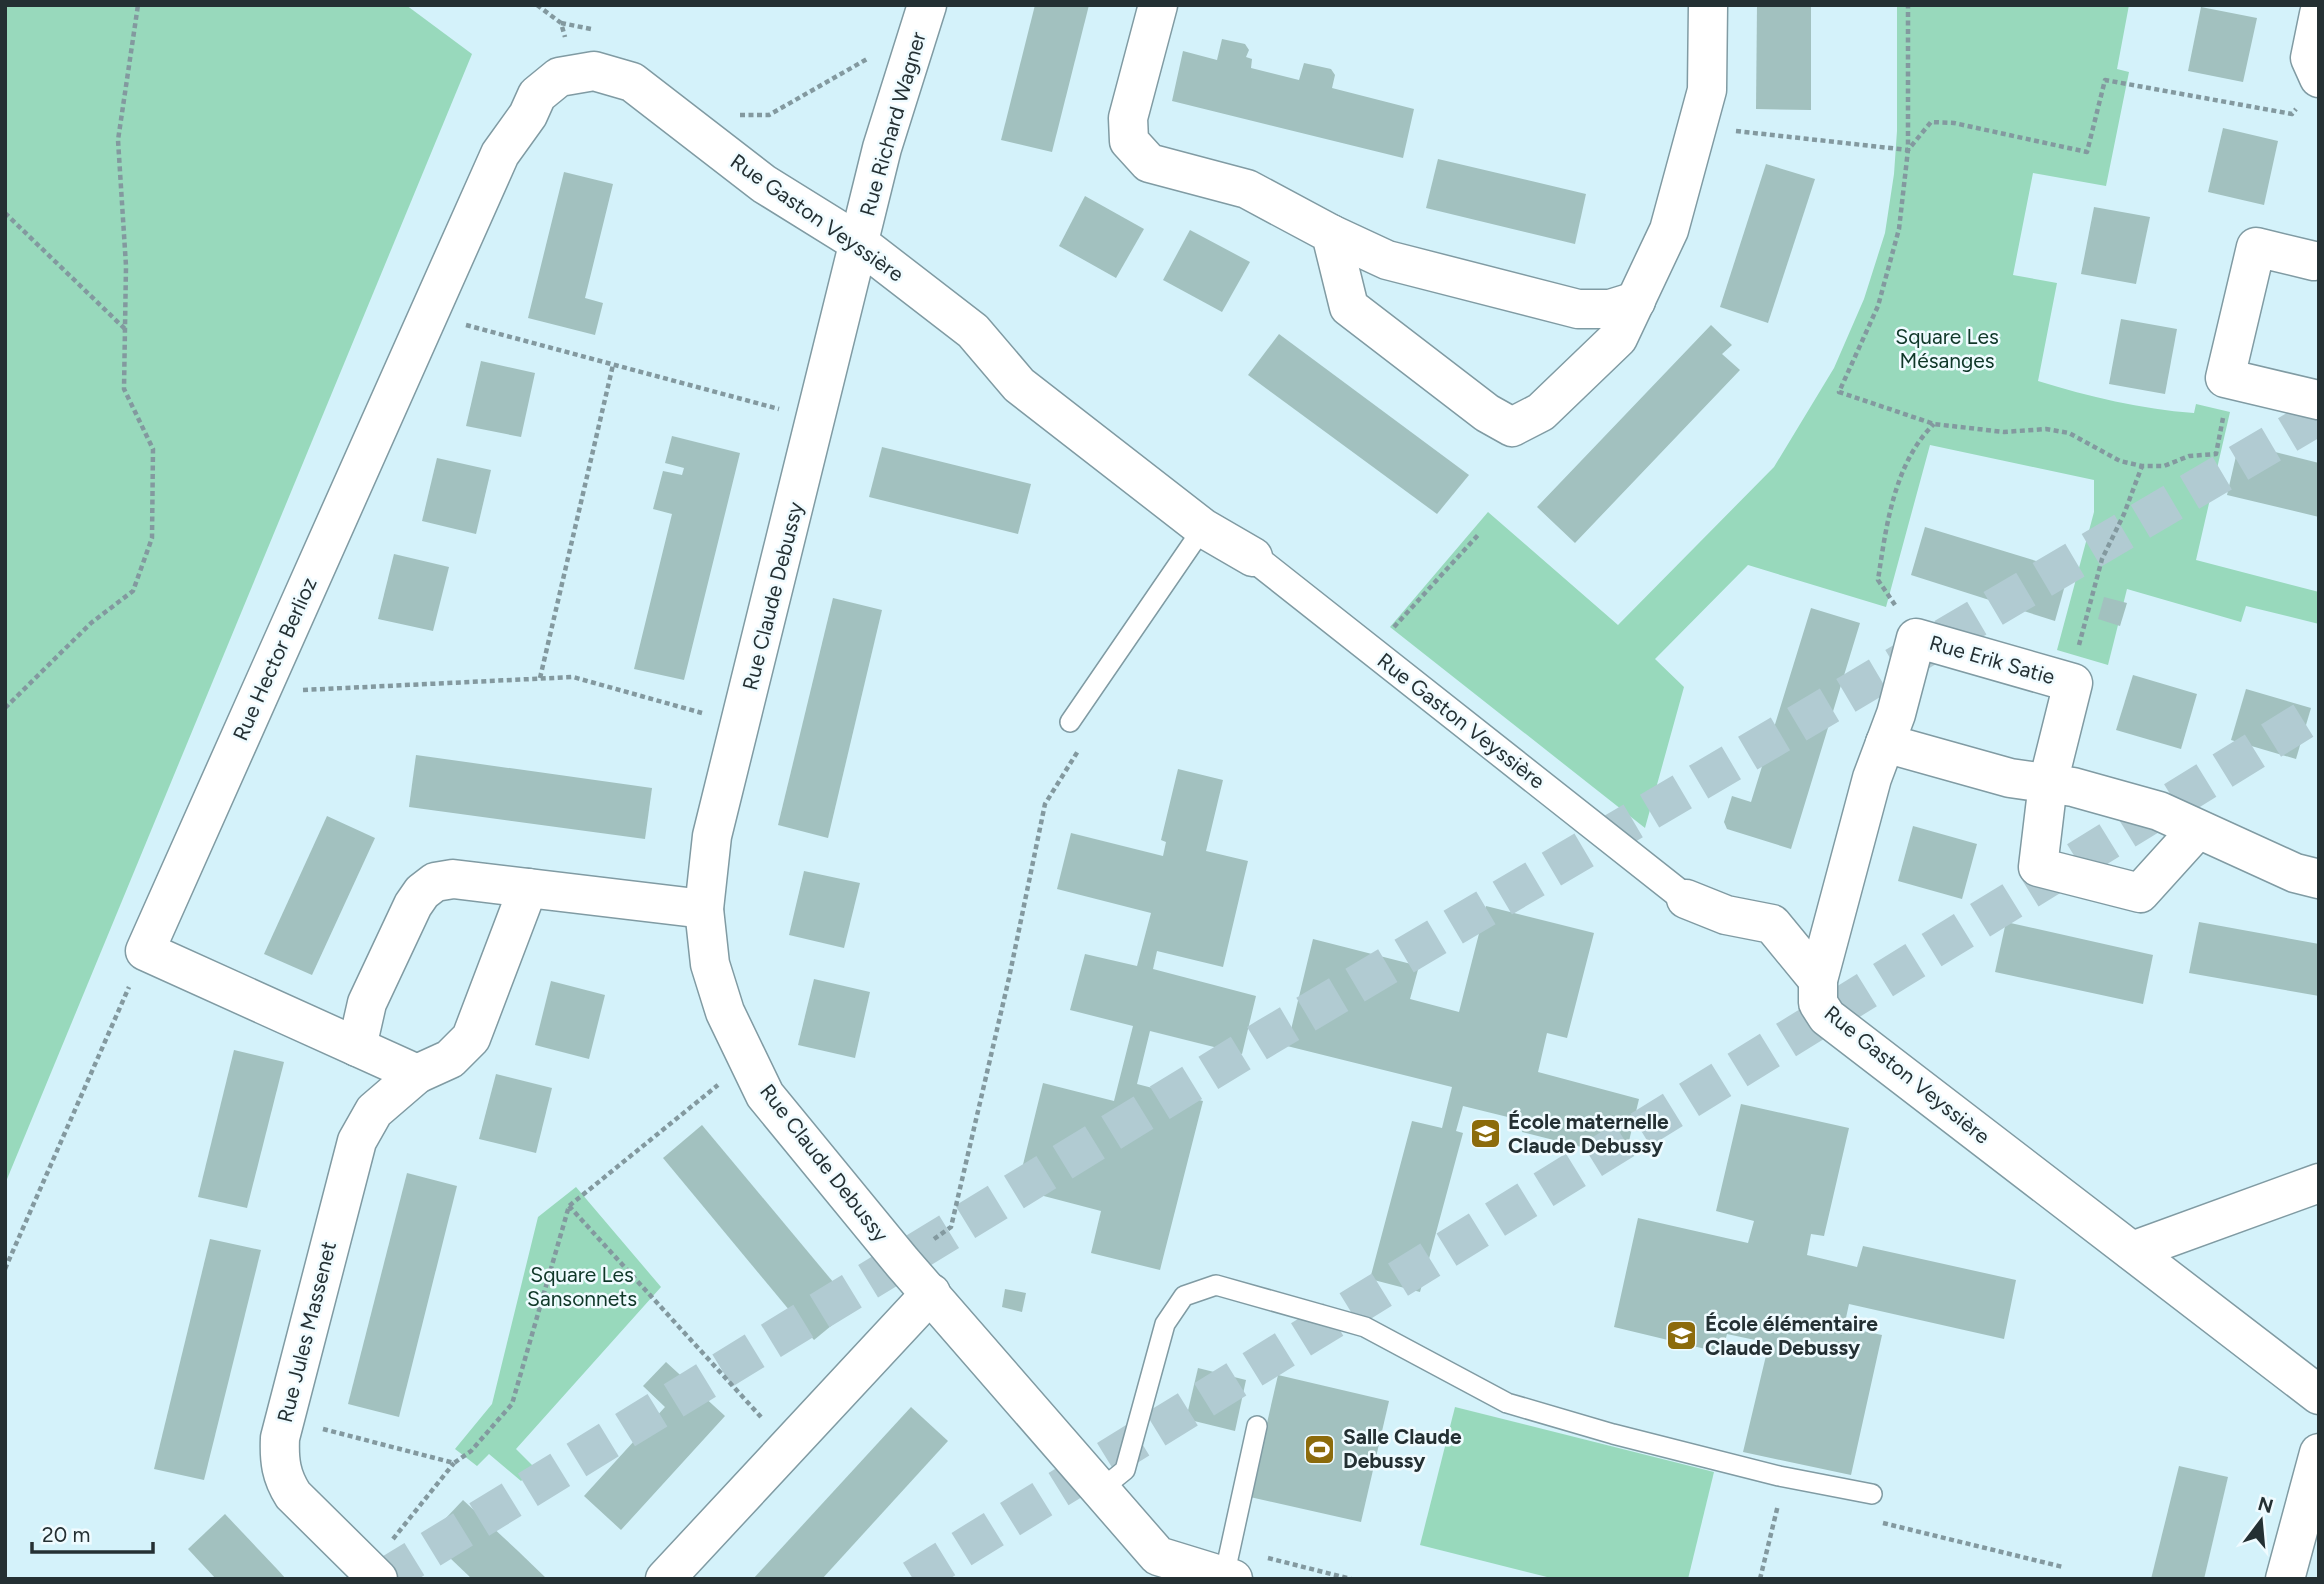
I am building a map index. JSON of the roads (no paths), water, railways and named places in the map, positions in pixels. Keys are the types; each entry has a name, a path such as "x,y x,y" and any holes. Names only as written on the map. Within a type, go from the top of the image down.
{"street":[{"path":"1158,5 1128,118 1129,141 1149,163 1247,188 1331,234 1387,260 1578,309 1610,309 1636,301"},
{"path":"1331,234 1349,307 1487,413 1512,427 1541,412 1618,338 1669,230 1707,90 1707,5"},
{"path":"2309,92 2310,58 2319,14"},
{"name":"Rue Richard Wagner","path":"859,243 882,148 923,20"},
{"name":"Rue Gaston Veyssière","path":"573,72 594,71 632,82 764,184 859,243 973,331 1019,386 1203,528 1253,557 1686,899 1726,915 1772,924 1818,980 1818,1003 1827,1017 2319,1395"},
{"name":"Rue Hector Berlioz","path":"357,1047 145,951 500,154 528,115 537,95 559,77 573,72"},
{"name":"Rue Claude Debussy","path":"859,243 712,836 704,909 710,964 725,1012 765,1094 902,1262 1099,1491 1153,1567 1229,1578"},
{"path":"2317,254 2256,247 2225,378 2318,399"},
{"name":"Rue Erik Satie","path":"1818,980 1872,778 1916,638 2073,683 2048,783 2038,867 2140,893 2197,830"},
{"path":"1885,743 2010,778 2073,787 2159,811 2295,873 2319,879"},
{"path":"417,1074 357,1047 367,1003 422,892 435,883 453,879 704,909"},
{"name":"Rue Jules Massenet","path":"373,1574 293,1495 284,1481 279,1460 285,1419 357,1142 374,1111 417,1074 450,1059 471,1038 528,888"},
{"path":"2133,1251 2319,1183"},
{"path":"683,1570 788,1445 931,1293"},
{"path":"2284,1579 2319,1453"}],"lane":[{"path":"1070,722 1203,528"},
{"path":"1099,1491 1125,1470 1165,1324 1184,1296 1216,1285 1366,1327 1507,1403 1613,1434 1780,1476 1872,1494"},
{"path":"1229,1578 1257,1426"}],"tunnel":[{"path":"382,1579 1267,1037 2319,416"},
{"path":"913,1579 2319,711"}],"place":[{"name":"École maternelle Claude Debussy","path":"1485,1134"},
{"name":"École élémentaire Claude Debussy","path":"1682,1336"},
{"name":"Salle Claude Debussy","path":"1320,1449"}],"park label":[{"name":"Square Les Mésanges","path":"1947,349"},
{"name":"Square Les Sansonnets","path":"582,1287"}]}
